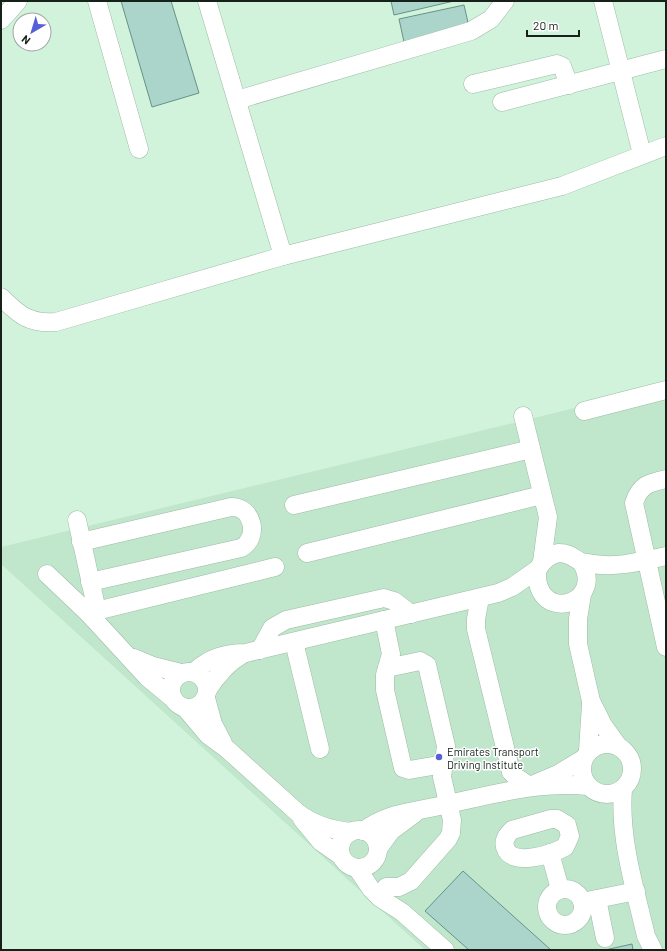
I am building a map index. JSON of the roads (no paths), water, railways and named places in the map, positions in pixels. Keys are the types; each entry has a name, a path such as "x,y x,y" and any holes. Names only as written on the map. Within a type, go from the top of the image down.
{"lane":[{"path":"1,20 18,1"},
{"path":"97,1 139,149"},
{"path":"208,1 283,256"},
{"path":"237,100 471,31 491,19 505,1"},
{"path":"603,1 642,154"},
{"path":"502,102 666,59"},
{"path":"473,84 557,64 562,66 569,84"},
{"path":"1,297 15,311 27,320 41,323 56,322 283,256 562,186 589,177 642,154 666,146"},
{"path":"584,411 666,390"},
{"path":"341,856 342,842 357,832 384,818 408,811 420,811 530,786 559,784 615,793 623,789 630,779 632,766 628,754 618,746 603,724 591,701 578,644 578,619 588,578 586,569 548,517 523,416"},
{"path":"294,505 531,449"},
{"path":"666,479 645,485 637,493 634,503 639,562 666,647"},
{"path":"307,553 542,495"},
{"path":"81,542 238,506 249,515 252,524 251,539 247,545 241,548 90,582"},
{"path":"548,517 537,584 567,622 578,644"},
{"path":"77,520 90,582 92,612"},
{"path":"171,697 170,688 174,679 188,673 212,659 229,654 253,651 294,642 498,593 512,587 540,566 549,556 558,553 566,553 578,559 607,565 639,562 666,556"},
{"path":"498,593 548,599 560,604 568,603 576,600 584,590 608,574 639,562"},
{"path":"92,612 275,567"},
{"path":"47,574 92,612 147,677 171,697 177,705 186,709 208,735 227,748 298,813 308,821 322,827 371,835 376,841 376,854 386,887 402,912"},
{"path":"186,709 194,708 201,704 220,671 236,658 253,651 272,628 281,622 384,598 394,601 411,614"},
{"path":"480,598 476,614 476,629 509,765 516,777 530,786"},
{"path":"384,620 390,646 390,661 385,675 385,690 403,768 409,770 444,764"},
{"path":"294,642 320,749"},
{"path":"126,654 153,666 201,677 206,683 213,724 227,748"},
{"path":"386,887 399,887 411,881 448,839 452,826 442,777 446,746 427,665 420,661 387,668"},
{"path":"591,701 585,755 581,768 583,778 593,789 624,838"},
{"path":"530,786 558,774 602,744 618,746"},
{"path":"623,789 622,813 624,838 647,945"},
{"path":"357,868 370,865 384,839 400,823 420,811"},
{"path":"298,813 304,824 316,838 341,856 345,862 357,868 371,889 380,898 402,912 445,950"},
{"path":"550,853 560,889"},
{"path":"605,938 590,900 574,891 560,889 553,892 548,899 546,906 548,914 552,920 559,924 567,925 580,917 590,900 636,891"}],"place":[{"name":"Emirates Transport Driving Institute","path":"439,757"}]}
